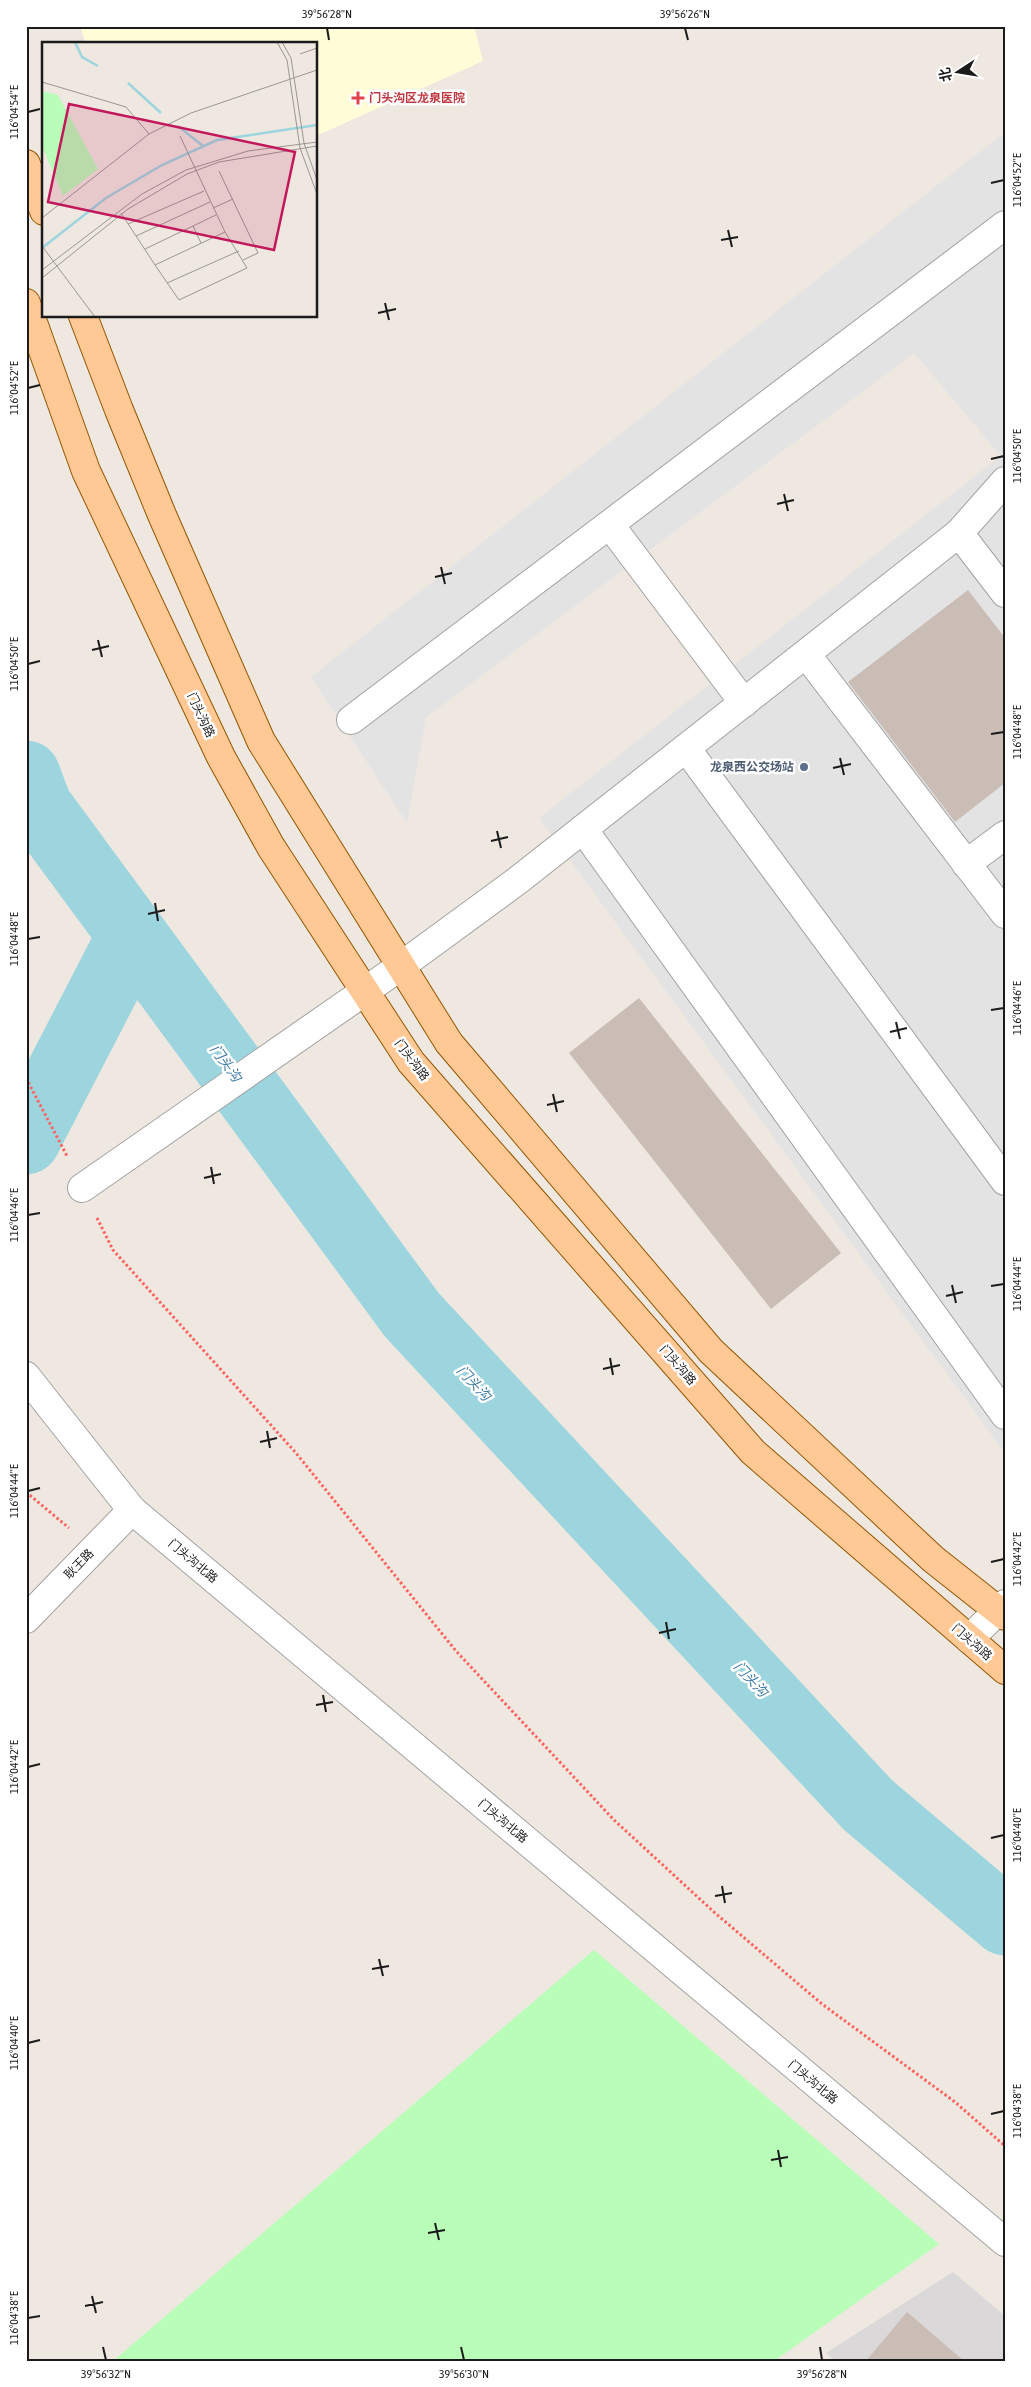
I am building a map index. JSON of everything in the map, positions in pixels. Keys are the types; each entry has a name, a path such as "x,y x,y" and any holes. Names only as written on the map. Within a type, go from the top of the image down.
{"main road":[{"path":"26,164 42,206"},
{"name":"门头沟路","path":"26,303 86,471 221,757 271,847 360,994 411,1062 754,1452 1005,1670"},
{"path":"84,318 118,410 261,741 449,1043 711,1351 933,1559 1002,1610"}],"street":[{"path":"351,720 1005,225"},
{"path":"82,1188 401,966 583,829 959,533 1005,481"},
{"path":"610,525 744,703"},
{"path":"959,533 1005,593"},
{"path":"806,654 1005,914"},
{"path":"686,748 1005,1181"},
{"path":"583,829 1005,1414"},
{"path":"966,864 1005,835"},
{"name":"门头沟北路","path":"26,1376 132,1510 1005,2242"},
{"name":"耿王路","path":"26,1619 132,1510"},
{"path":"969,1639 1002,1610"}],"path":[{"path":"26,1078 61,1143 112,1250 296,1453 456,1651 614,1820 715,1913 822,2004 956,2102 1005,2146"},
{"path":"26,1492 95,1549"}],"shaded area":[{"name":"门头沟区龙泉医院","path":"80,26 474,26 483,61 318,135 318,42 85,42"},
{"name":"龙泉西公交场站","path":"1005,132 1005,1453 539,818 1001,456 914,353 426,717 407,823 311,677"},
{"path":"953,2272 1005,2316 1005,2361 835,2361 826,2353"}],"green space":[{"path":"594,1950 939,2244 774,2361 113,2361"}],"building":[{"path":"968,590 1005,638 1005,783 955,822 848,682"},
{"path":"639,998 841,1253 771,1309 569,1053"},
{"path":"907,2312 964,2361 866,2361"}],"waterway":[{"name":"门头沟","path":"26,775 38,807 412,1315 868,1805 1005,1921"},
{"path":"26,1140 132,935"}],"place":[{"name":"门头沟区龙泉医院","path":"358,98"},
{"name":"龙泉西公交场站","path":"804,767"}]}
